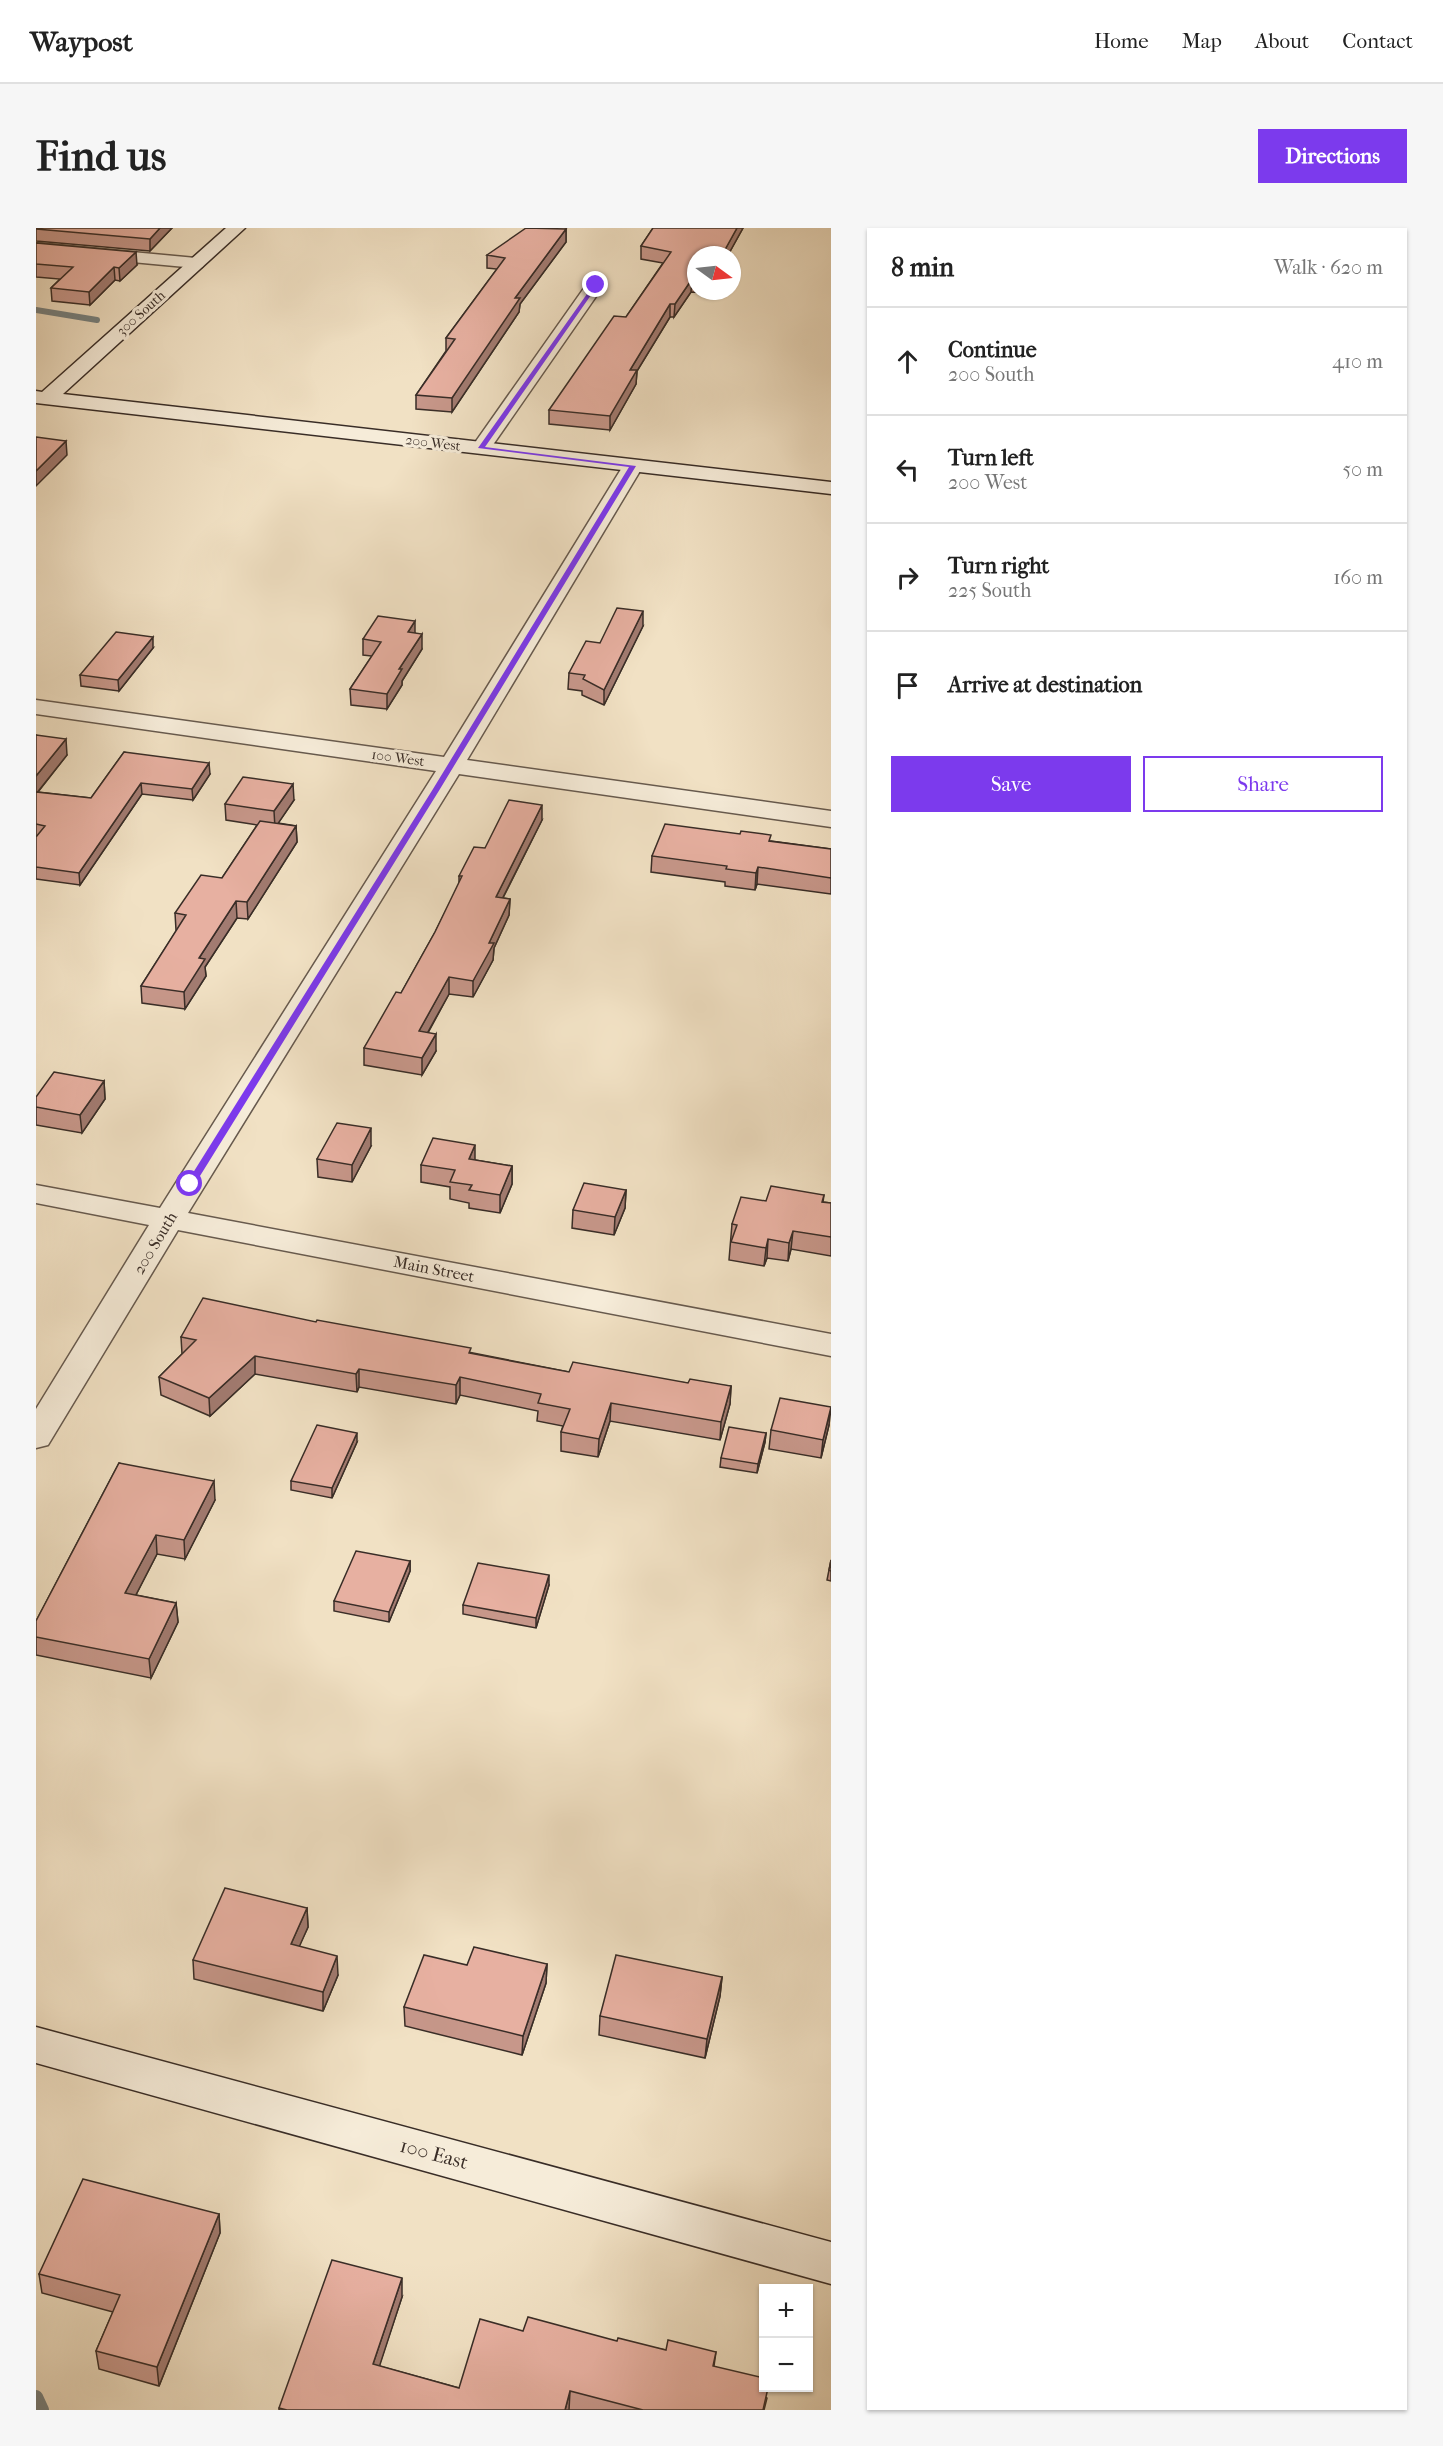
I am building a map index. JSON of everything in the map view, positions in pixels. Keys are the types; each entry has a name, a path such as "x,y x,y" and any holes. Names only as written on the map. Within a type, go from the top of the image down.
{"street":[{"name":"300 South","path":"41,398 236,228"},
{"path":"36,248 196,263"},
{"path":"482,448 596,285"},
{"name":"200 West","path":"41,398 831,488"},
{"name":"200 South","path":"36,1437 633,466"},
{"name":"100 West","path":"36,707 831,819"},
{"name":"Main Street","path":"36,1194 831,1345"},
{"name":"100 East","path":"36,2045 831,2263"}],"building":[{"path":"36,228 160,228 150,239"},
{"path":"526,228 566,229 515,298 520,298 452,398 416,395 455,339 446,338 505,258 487,255"},
{"path":"653,228 737,228 727,246 687,246 687,286 675,304 670,304 630,370 637,370 610,416 549,410 614,316 626,317 671,252 641,246"},
{"path":"36,243 136,252 119,268 114,267 89,292 51,288 73,267 36,264"},
{"path":"36,437 66,441 36,471"},
{"path":"617,608 643,611 604,690 583,679 585,675 569,673 586,641 600,643"},
{"path":"378,616 415,621 408,632 422,634 399,669 402,669 387,694 350,689 381,642 363,639"},
{"path":"116,632 153,637 118,680 80,675"},
{"path":"36,735 66,739 36,776"},
{"path":"124,752 209,763 192,789 141,783 79,873 36,867 36,837 45,826 36,824 36,792 91,798"},
{"path":"243,777 293,784 274,811 225,804"},
{"path":"509,800 542,805 496,897 510,899 489,943 494,943 473,981 449,977 419,1031 436,1034 422,1058 364,1048 396,992 401,993 435,932 474,847 485,848"},
{"path":"260,821 296,826 247,902 236,901 199,958 205,959 184,992 141,986 186,915 175,913 201,875 222,878"},
{"path":"665,824 740,834 741,831 771,835 769,841 831,849 831,878 758,867 756,873 726,869 727,866 652,856"},
{"path":"54,1072 104,1081 80,1115 36,1107 36,1097"},
{"path":"337,1123 371,1128 352,1165 317,1159"},
{"path":"433,1138 475,1145 469,1159 512,1166 500,1195 469,1190 472,1185 450,1182 455,1170 421,1165"},
{"path":"584,1183 626,1190 615,1217 573,1210"},
{"path":"771,1186 824,1195 822,1202 831,1203 831,1237 793,1231 789,1243 768,1239 766,1248 731,1242 737,1225 732,1224 741,1197 766,1201"},
{"path":"203,1298 316,1322 317,1320 471,1348 469,1353 569,1372 573,1362 688,1383 690,1379 731,1386 721,1422 611,1403 599,1439 561,1432 570,1409 538,1403 541,1394 460,1377 456,1385 359,1369 356,1374 255,1356 209,1398 159,1377 196,1340 181,1337"},
{"path":"780,1398 831,1407 823,1440 771,1430"},
{"path":"317,1425 357,1433 332,1488 291,1481"},
{"path":"729,1427 766,1433 758,1464 721,1458"},
{"path":"119,1463 214,1481 184,1540 156,1535 125,1593 176,1603 149,1659 36,1637 36,1621"},
{"path":"356,1551 410,1561 389,1612 334,1601"},
{"path":"478,1563 549,1575 536,1618 463,1605"},
{"path":"225,1888 307,1908 291,1944 337,1956 323,1992 193,1960"},
{"path":"474,1947 547,1964 523,2036 404,2007 424,1955 467,1965"},
{"path":"616,1955 722,1977 707,2039 600,2016"},
{"path":"83,2179 219,2214 157,2367 96,2351 120,2295 39,2274"},
{"path":"332,2260 402,2278 373,2364 459,2388 480,2319 523,2331 528,2317 617,2341 618,2338 666,2350 668,2340 716,2352 713,2366 759,2377 759,2392 767,2392 763,2410 643,2410 570,2391 565,2410 287,2410 279,2408"}],"waterway":[{"path":"36,310 97,320"},
{"path":"36,2397 42,2410"}],"route":[{"path":"190,1184 468,739 624,477 633,466 482,448 596,285"}]}
